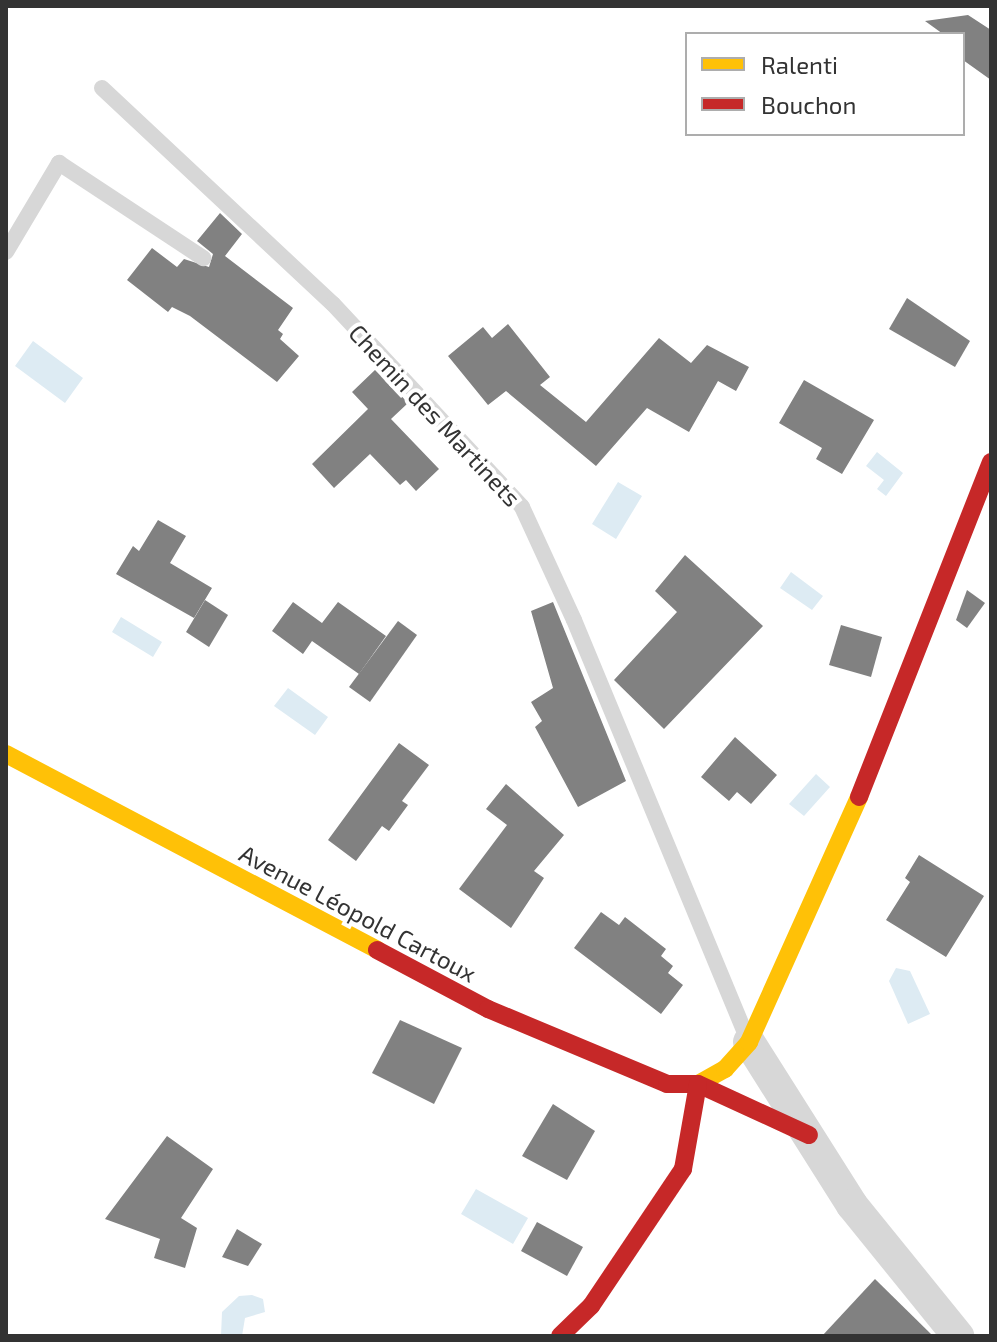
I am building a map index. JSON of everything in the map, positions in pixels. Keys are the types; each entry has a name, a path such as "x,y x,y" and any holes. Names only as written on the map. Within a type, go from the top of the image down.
{"street":[{"path":"560,1336 591,1306 683,1169 698,1084 725,1069 749,1042 840,845 991,462"},
{"name":"Avenue Léopold Cartoux","path":"6,754 488,1009 667,1084 698,1084 809,1135"},
{"path":"749,1042 852,1205 958,1336"}],"lane":[{"name":"Chemin des Martinets","path":"102,88 333,304 522,507 574,620 749,1042"},
{"path":"6,252 59,163 203,258"}],"shaded area":[{"path":"33,341 83,378 65,403 15,366"},
{"path":"877,452 903,473 886,496 877,489 884,480 866,466"},
{"path":"618,482 642,496 616,539 592,524"},
{"path":"791,572 823,596 812,610 780,588"},
{"path":"121,617 162,642 153,657 112,632"},
{"path":"288,688 328,717 315,735 274,706"},
{"path":"816,774 830,787 804,816 789,804"},
{"path":"896,968 910,971 930,1014 908,1024 889,981"},
{"path":"476,1189 528,1218 513,1244 461,1214"},
{"path":"252,1295 263,1299 265,1312 245,1318 242,1336 221,1336 222,1312 239,1296"}],"building":[{"path":"968,15 991,30 991,80 965,61 965,32 940,32 925,21"},
{"path":"220,213 242,234 225,256 293,308 278,330 283,334 280,339 299,356 277,382 190,316 172,307 168,312 127,280 152,248 177,267 184,259 209,267 213,254 197,241"},
{"path":"907,298 970,341 955,367 889,329"},
{"path":"508,324 550,377 540,385 586,422 659,338 691,363 707,345 749,367 736,391 718,381 689,432 647,408 596,466 506,391 488,405 448,356 483,327 492,338"},
{"path":"376,369 408,403 391,419 439,469 416,491 406,480 400,485 370,454 334,488 312,464 368,409 352,392"},
{"path":"804,380 874,420 842,474 816,459 822,448 779,423"},
{"path":"158,520 186,536 170,563 212,588 194,618 116,574 133,546 139,551"},
{"path":"685,555 763,626 664,729 614,680 677,612 655,591"},
{"path":"967,590 985,603 967,628 956,620"},
{"path":"205,600 228,615 209,647 186,632"},
{"path":"293,602 322,623 338,602 386,636 359,674 312,641 303,654 272,631"},
{"path":"553,602 626,781 578,807 535,727 542,721 531,702 553,688 531,611"},
{"path":"398,621 417,635 370,702 349,687"},
{"path":"841,625 882,637 871,677 829,665"},
{"path":"735,737 777,775 751,804 737,792 729,801 701,777"},
{"path":"399,743 429,765 402,801 408,805 389,831 382,826 356,861 328,840"},
{"path":"506,784 564,835 534,871 544,878 511,928 459,889 507,825 486,809"},
{"path":"919,855 984,896 946,957 886,920 910,882 905,878"},
{"path":"601,912 619,925 625,917 666,949 661,956 673,966 668,973 683,985 661,1014 574,948"},
{"path":"400,1020 462,1048 434,1104 372,1073"},
{"path":"553,1104 595,1131 567,1180 522,1156"},
{"path":"167,1136 213,1169 181,1218 197,1228 185,1268 154,1258 160,1239 105,1219"},
{"path":"537,1222 583,1247 567,1276 521,1251"},
{"path":"237,1229 262,1244 248,1266 222,1257"},
{"path":"875,1279 933,1336 822,1336"}],"traffic: slow":[{"path":"6,754 377,950"},
{"path":"698,1084 725,1069 749,1042 859,797"}],"traffic: jam":[{"path":"859,797 991,462"},
{"path":"377,950 488,1009 667,1084 698,1084 809,1135"},
{"path":"560,1336 591,1306 683,1169 698,1084"}]}
